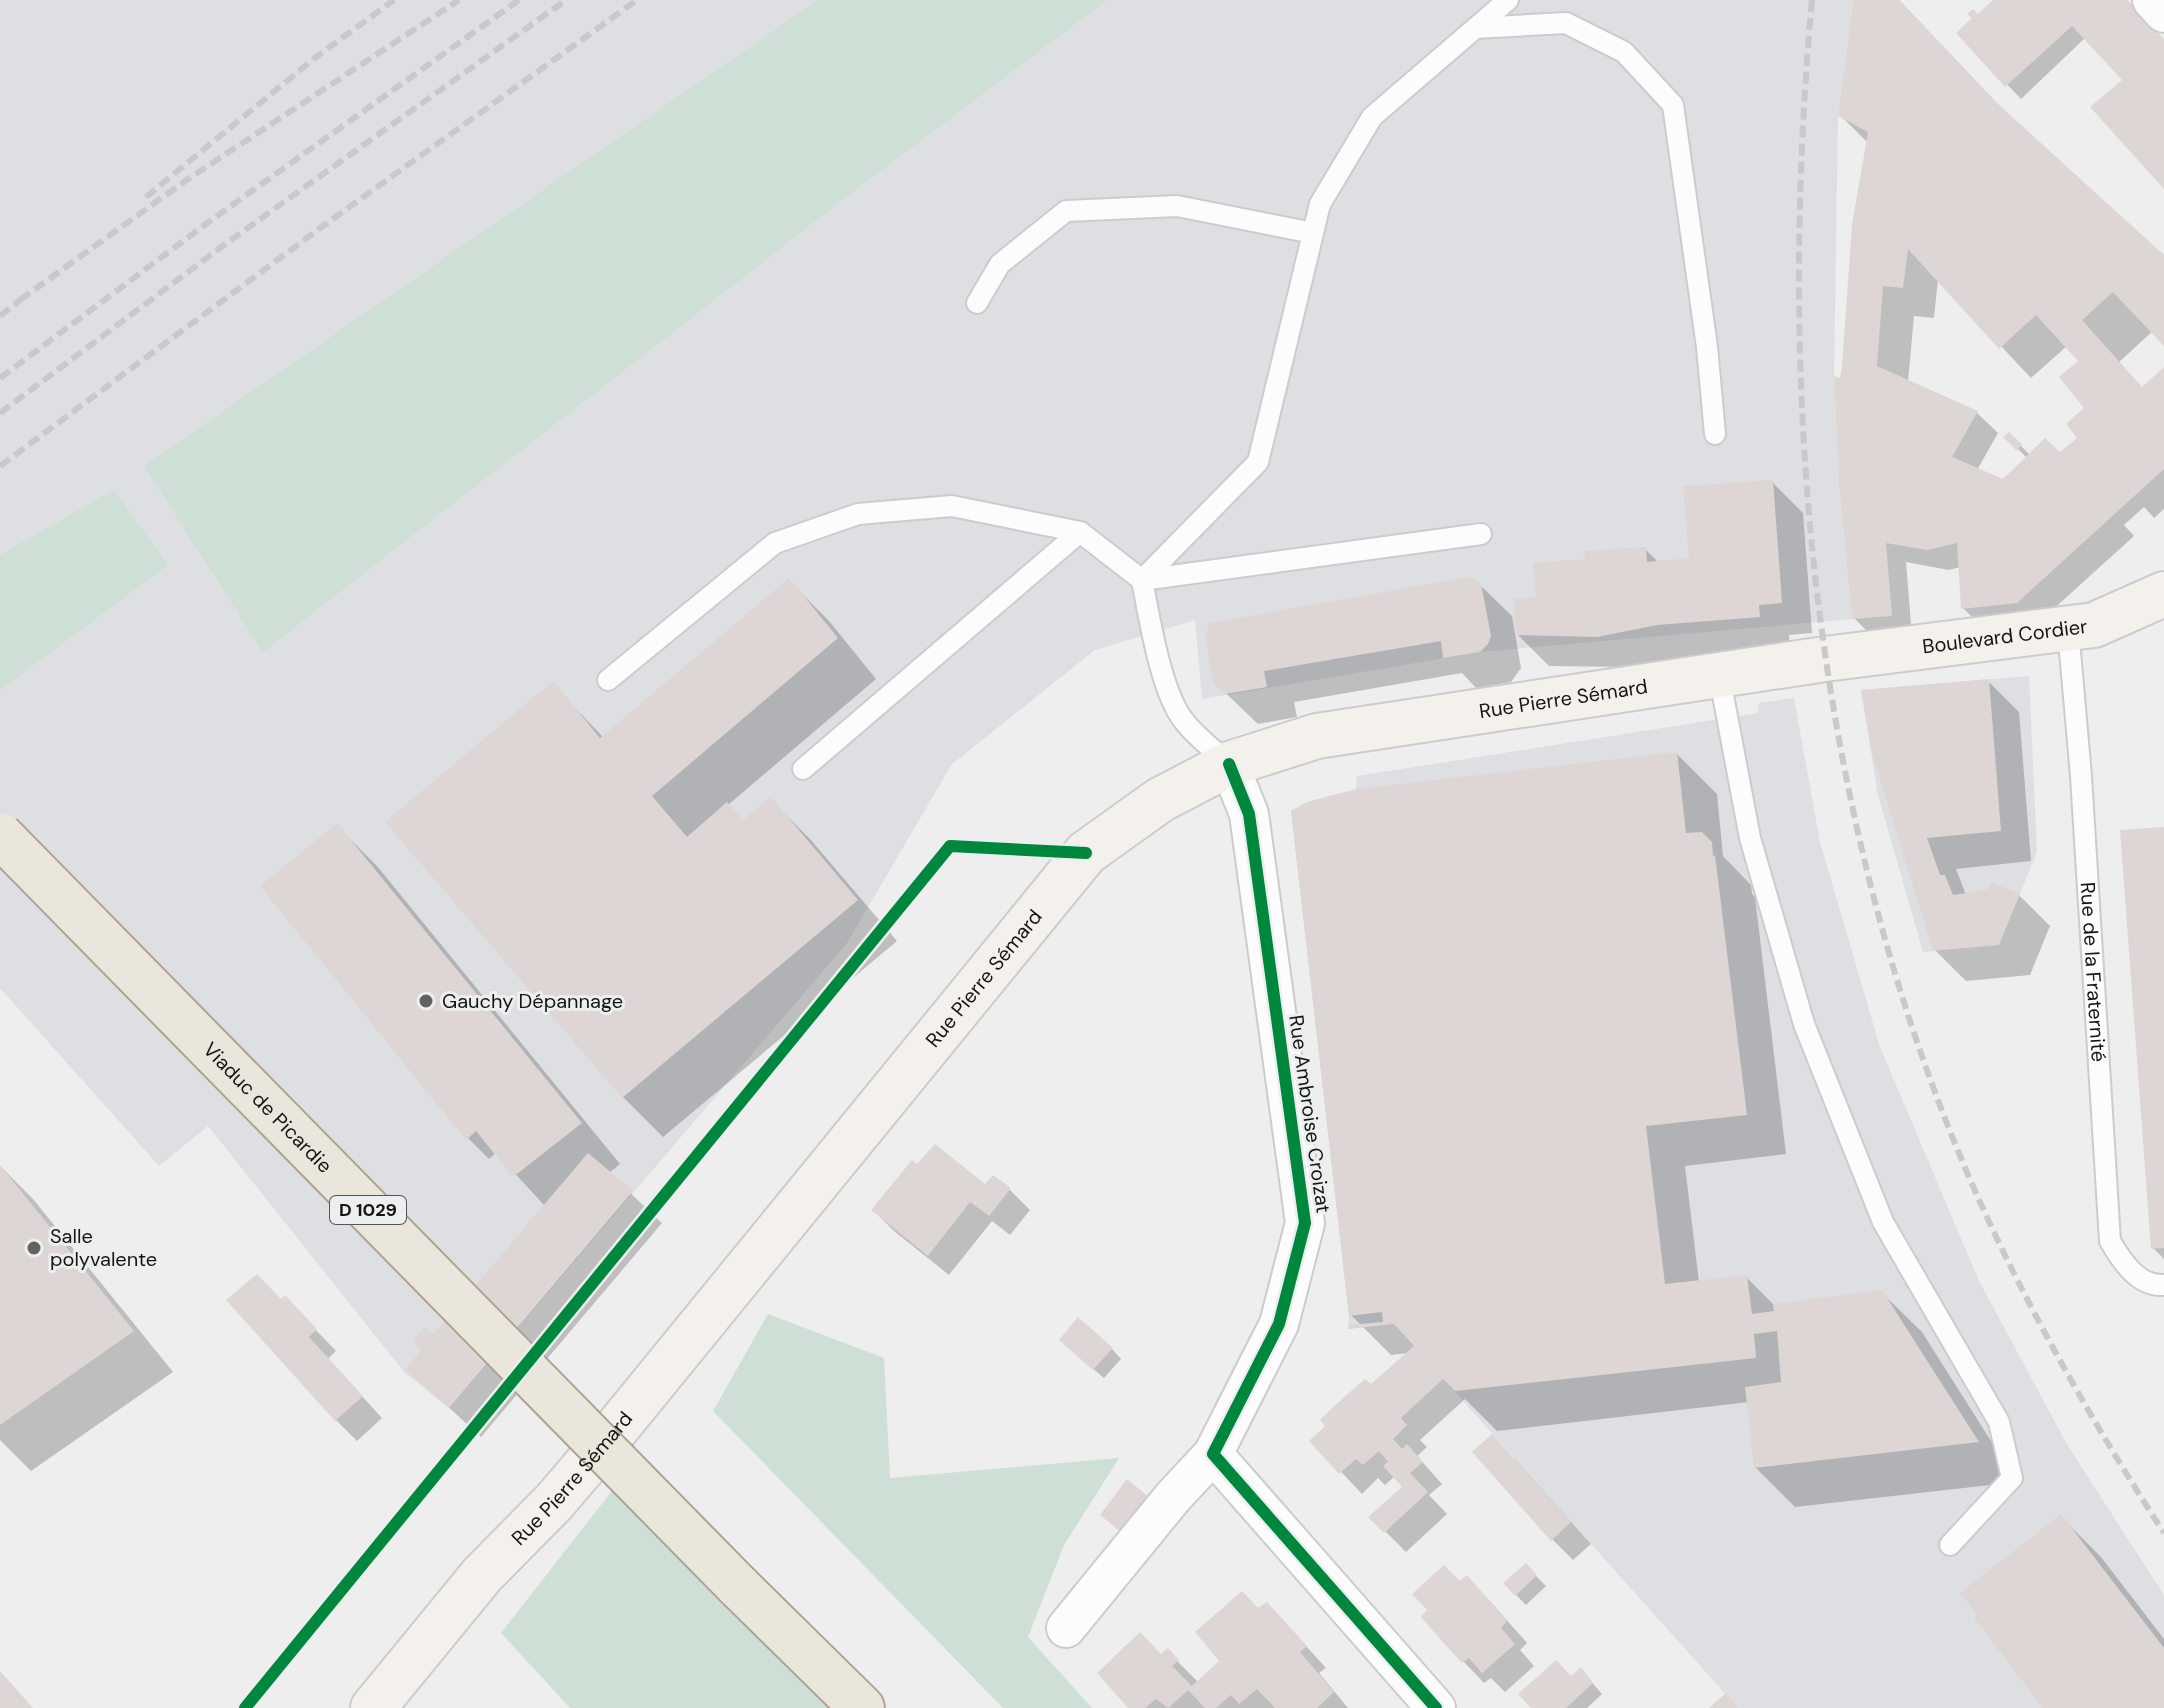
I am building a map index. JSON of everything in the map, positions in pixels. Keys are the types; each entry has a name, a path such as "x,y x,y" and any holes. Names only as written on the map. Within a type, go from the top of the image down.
{"main road":[{"name":"Boulevard Cordier","path":"1840,657 2094,625 2164,594"},
{"name":"Rue Pierre Sémard","path":"373,1708 482,1575 554,1502 607,1440 1086,853 1160,800 1229,764 1317,736 1840,657"},
{"name":"Viaduc de Picardie","path":"0,835 737,1585 862,1708"}],"street":[{"path":"2152,0 2164,13"},
{"name":"Rue Ambroise Croizat","path":"1066,1628 1173,1497 1213,1454 1279,1324 1305,1223 1249,814 1229,764"},
{"path":"1213,1454 1436,1708"}],"lane":[{"path":"1142,580 1258,462 1320,204 1372,117 1508,0"},
{"path":"1476,28 1566,23 1624,52 1673,105 1707,347 1715,434"},
{"path":"977,303 1000,264 1066,211 1177,206 1313,233"},
{"path":"608,680 775,543 858,514 952,506 1080,532 1142,580 1162,672 1182,720 1229,764"},
{"path":"803,769 1080,532"},
{"path":"1142,580 1481,534"},
{"name":"Rue de la Fraternité","path":"2068,629 2081,776 2110,1241 2125,1266 2155,1285 2164,1285"},
{"path":"1719,674 1750,838 1804,1024 1883,1222 1999,1422 2012,1478 1950,1545"}],"shaded area":[{"path":"0,0 1853,0 1838,116 1834,376 1839,486 1852,619 1480,652 1202,699 1195,620 1095,650 952,764 847,943 449,1408 404,1372 208,1126 159,1166 0,988"},
{"path":"818,0 1107,0 854,191 263,652 144,466"},
{"path":"114,490 168,565 0,690 0,555"},
{"path":"2029,676 2037,852 1999,945 1923,952 1878,795 1861,690"},
{"path":"1794,698 1820,842 1880,1047 1979,1281 2068,1446 2164,1595 2164,1708 1738,1708 1394,1324 1348,1329 1349,1316 1291,811 1307,802 1356,789 1357,776 1758,713 1759,703"},
{"path":"768,1314 884,1358 890,1478 1119,1458 1064,1545 1028,1637 1092,1708 1003,1708 713,1411"},
{"path":"622,1478 835,1708 570,1708 501,1633"}],"building":[{"path":"1853,0 1899,0 1998,104 2164,255 2164,346 2113,292 2082,320 2142,387 2164,367 2164,469 2017,603 1961,609 1957,543 1927,550 1886,543 1892,616 1852,619 1839,486 1834,376 1840,378 1842,366 1852,225 1868,132 1838,116","holes":["1908,249 1999,349 2036,315 2078,361 2059,377 2084,408 2066,424 2077,438 2060,452 2045,438 2003,479 1952,457 1978,411 1877,366 1883,286 1903,288"]},
{"path":"1993,0 2127,0 2164,39 2164,189 2090,107 2122,80 2072,26 2005,87 1956,33 1972,18 1967,14 1973,9 1978,14"},
{"path":"2009,432 2022,444 2017,451 2003,437"},
{"path":"1773,480 1782,603 1759,605 1760,617 1657,625 1597,637 1516,635 1514,599 1536,597 1533,563 1585,559 1584,551 1646,547 1647,562 1689,558 1683,486"},
{"path":"1468,577 1481,583 1491,636 1480,652 1443,658 1441,641 1264,671 1267,687 1225,694 1213,683 1205,635 1210,623"},
{"path":"789,578 838,638 652,796 687,837 727,802 743,820 771,797 858,900 622,1098 385,822 553,681 600,738"},
{"path":"1989,679 2001,831 1927,838 1940,875 1945,875 1953,895 1986,890 1991,882 2020,894 1999,945 1933,951 1872,753 1861,690"},
{"path":"1677,752 1686,833 1702,832 1712,842 1715,855 1747,1115 1646,1126 1665,1284 1747,1275 1752,1314 1774,1311 1773,1304 1882,1290 1979,1442 1754,1468 1745,1387 1781,1382 1777,1331 1754,1334 1756,1358 1455,1391 1443,1379 1401,1418 1407,1425 1393,1439 1402,1449 1407,1444 1423,1462 1410,1473 1428,1492 1384,1533 1368,1517 1402,1487 1383,1466 1388,1462 1379,1451 1363,1465 1356,1459 1339,1474 1309,1441 1325,1426 1320,1420 1342,1399 1365,1379 1371,1384 1414,1346 1394,1324 1348,1329 1348,1325 1383,1322 1382,1312 1349,1316 1291,811 1307,802 1357,789"},
{"name":"Gauchy Dépannage","path":"337,823 582,1123 513,1177 476,1131 466,1140 260,886"},
{"path":"2164,827 2164,1248 2151,1249 2120,830"},
{"path":"935,1144 985,1184 993,1175 1011,1188 989,1216 970,1202 928,1256 871,1210 912,1160 917,1164"},
{"path":"588,1153 633,1191 449,1408 405,1370 421,1350 413,1341 425,1327 434,1334"},
{"name":"Salle polyvalente","path":"0,1165 134,1331 0,1425"},
{"path":"257,1274 281,1299 285,1295 317,1329 309,1337 363,1396 335,1421 226,1300"},
{"path":"1078,1317 1113,1348 1093,1370 1059,1340"},
{"path":"1492,1434 1571,1522 1551,1541 1472,1452"},
{"path":"1127,1479 1150,1498 1123,1534 1100,1515"},
{"path":"2061,1514 2164,1648 2164,1708 2043,1708 1974,1618 1977,1615 1960,1593"},
{"path":"1526,1563 1537,1575 1515,1596 1503,1583"},
{"path":"1444,1565 1460,1581 1467,1575 1507,1621 1501,1628 1515,1644 1482,1673 1469,1658 1462,1663 1441,1640 1421,1617 1427,1610 1412,1594"},
{"path":"1242,1591 1258,1608 1267,1602 1307,1646 1300,1652 1334,1692 1317,1708 1275,1708 1257,1689 1239,1704 1231,1695 1216,1708 1205,1708 1188,1690 1168,1708 1156,1699 1145,1708 1128,1708 1097,1673 1140,1632 1161,1654 1168,1648 1179,1660 1172,1666 1192,1686 1219,1661 1195,1632"},
{"path":"1556,1660 1571,1676 1581,1667 1593,1683 1566,1708 1531,1708 1518,1694"},
{"path":"0,1671 33,1708 0,1708"},
{"path":"1726,1693 1739,1708 1709,1708"}],"railway":[{"path":"146,197 316,57 394,0"},
{"path":"20,300 188,179 459,0"},
{"path":"0,378 210,221 519,0"},
{"path":"0,413 224,245 566,0"},
{"path":"0,466 323,226 637,0"},
{"path":"1812,0 1802,152 1799,306 1805,459 1820,613 1844,764 1878,914 1923,1060 1980,1202 2066,1371 2164,1533"},
{"path":"0,316 29,293"}],"cycle path":[{"path":"1229,764 1249,814 1305,1223 1279,1324 1213,1454 1436,1708"},
{"path":"245,1708 950,846 1086,853"}],"place":[{"name":"Gauchy Dépannage","path":"426,1001"},
{"name":"Salle polyvalente","path":"34,1248"}]}
